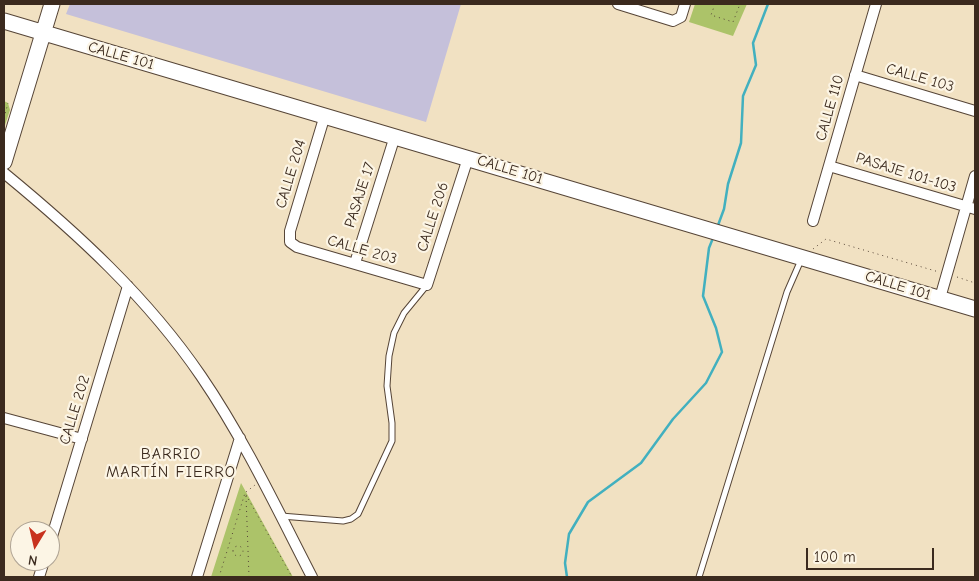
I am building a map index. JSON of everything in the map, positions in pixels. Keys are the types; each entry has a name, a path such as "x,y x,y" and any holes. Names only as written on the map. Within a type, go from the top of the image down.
{"street":[{"path":"4,162 52,4"},
{"path":"618,4 673,21 681,16 685,4"},
{"name":"CALLE 110","path":"813,221 876,4"},
{"name":"CALLE 101","path":"4,21 975,309"},
{"name":"CALLE 103","path":"855,75 975,110"},
{"name":"CALLE 204","path":"290,242 290,231 325,115"},
{"name":"PASAJE 17","path":"354,263 395,136"},
{"name":"CALLE 206","path":"427,285 468,158"},
{"name":"PASAJE 101-103","path":"829,166 971,208"},
{"path":"4,173 88,244 128,286 200,374 240,438 312,577"},
{"path":"940,298 946,274 971,208 975,176"},
{"name":"CALLE 203","path":"290,242 297,247 427,285"},
{"name":"CALLE 202","path":"57,521 128,286"},
{"path":"4,418 82,439"},
{"path":"197,577 240,438"}],"lane":[{"path":"699,577 787,292 802,258"},
{"path":"280,516 343,521 351,519 358,514 392,441 388,386 389,356 394,333 404,313 427,285"}],"path":[{"path":"714,4 711,15 733,22 740,4"},
{"path":"4,118 8,103"},
{"path":"802,258 826,239 975,282"},
{"path":"218,577 245,493 261,479"},
{"path":"245,493 249,577"},
{"path":"245,493 292,577"},
{"path":"233,551 236,547 239,547 243,552"},
{"path":"227,550 233,551 238,556 243,552 247,552"}],"shaded area":[{"path":"70,4 461,4 426,122 66,14"}],"green space":[{"path":"695,4 747,4 733,36 689,22"},
{"path":"4,101 8,103 10,110 4,128"},
{"path":"241,483 293,577 211,577"}],"waterway":[{"path":"717,228 724,209 728,184 741,143 743,96 756,65 753,43 768,4"},
{"path":"567,577 565,563 569,534 588,502 641,463 673,419 706,383 722,352 716,328 703,296 709,248 713,238"}],"district":[{"name":"BARRIO MARTÍN FIERRO","path":"171,463"}]}
